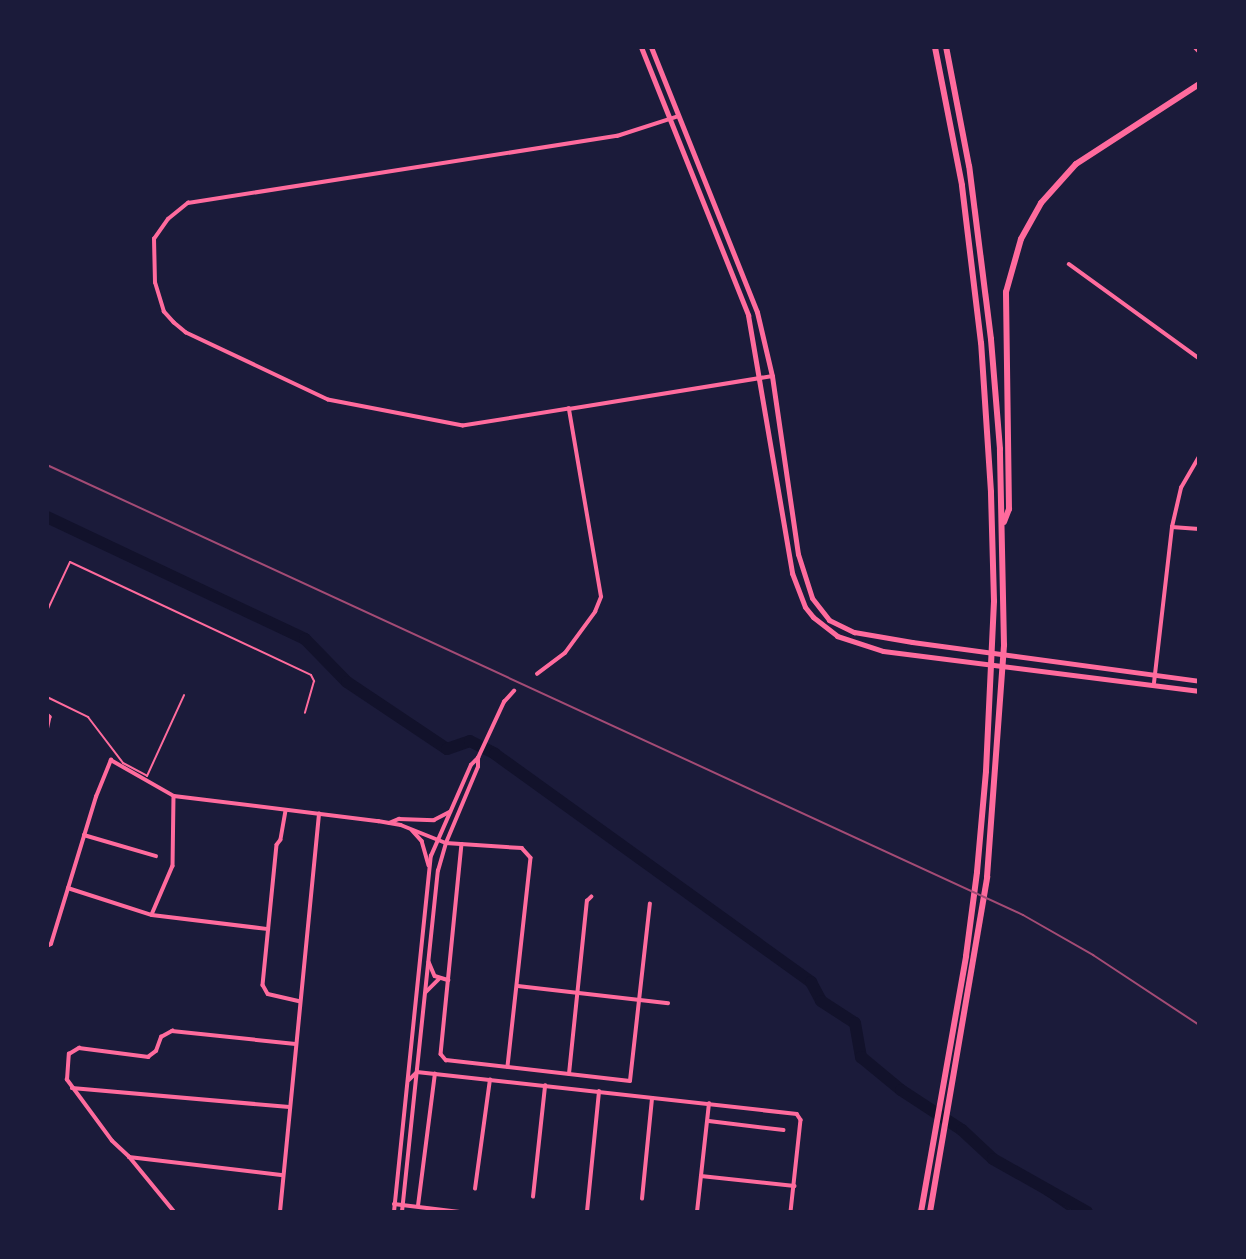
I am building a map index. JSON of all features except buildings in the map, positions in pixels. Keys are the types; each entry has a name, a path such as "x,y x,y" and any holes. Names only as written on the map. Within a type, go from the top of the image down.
{"highway":[{"path":"930,1212 988,877 1004,645 1000,449 983,261 960,112 946,47"},
{"path":"921,1212 977,872 993,644 991,492 981,343 963,188 934,48"},
{"path":"1003,524 1009,509 1006,292 1021,239 1041,203 1076,164 1199,84"}],"main road":[{"path":"641,47 748,315 793,573 805,607 822,626 853,643 883,651 1154,683 1199,691"},
{"path":"651,47 757,312 772,376 798,554 812,597 829,620 854,632 912,642 1156,673 1199,681"},
{"path":"1195,47 1199,51"}],"street":[{"path":"679,116 617,136 188,203 168,219 154,239 155,283 164,312 186,333 328,400 463,426 772,376"},
{"path":"1069,264 1199,358"},
{"path":"537,674 565,653 595,612 601,597 569,409"},
{"path":"1154,683 1172,527 1181,488 1199,457"},
{"path":"1172,527 1199,529"},
{"path":"394,1212 430,867 471,765 478,758 504,702 514,691"},
{"path":"47,715 50,717 47,731"},
{"path":"402,1212 438,872 446,843 478,767 478,758"},
{"path":"47,946 51,943 107,764 111,761 174,796 389,823 446,843 522,848 531,858 508,1067"},
{"path":"152,915 173,866 174,796"},
{"path":"286,811 281,840 277,845 264,990 299,1001"},
{"path":"389,823 399,820 434,820 451,812"},
{"path":"280,1212 319,814"},
{"path":"412,830 422,841 430,867"},
{"path":"84,835 156,856"},
{"path":"462,844 442,1058 630,1081 637,999 650,904"},
{"path":"68,888 152,915 268,929"},
{"path":"569,1074 587,901 591,897"},
{"path":"428,959 431,971 439,979 448,980"},
{"path":"424,995 439,979"},
{"path":"518,986 668,1003"},
{"path":"174,1212 129,1157 112,1142 67,1080 69,1054 73,1049 148,1057 156,1051 160,1037 172,1031 295,1044"},
{"path":"409,1052 417,1072"},
{"path":"405,1090 409,1078 417,1072 800,1116 791,1212"},
{"path":"418,1206 435,1074"},
{"path":"475,1189 490,1080"},
{"path":"533,1197 545,1086"},
{"path":"72,1087 289,1107"},
{"path":"587,1212 599,1092"},
{"path":"642,1199 652,1098"},
{"path":"697,1212 709,1104"},
{"path":"708,1121 783,1130"},
{"path":"129,1157 284,1175"},
{"path":"701,1176 794,1186"},
{"path":"394,1205 460,1212"}],"lane":[{"path":"47,611 70,562 312,676 305,713"},
{"path":"47,697 88,717 123,763 147,776 184,695"}],"waterway":[{"path":"47,517 305,639 347,682 447,749 470,741 495,754 811,982 821,1001 855,1023 861,1057 901,1090 962,1130 993,1159 1087,1212"},
{"path":"1032,1181 1045,1194 1072,1212"}],"railway":[{"path":"47,465 1023,915 1093,955 1199,1025"}]}
